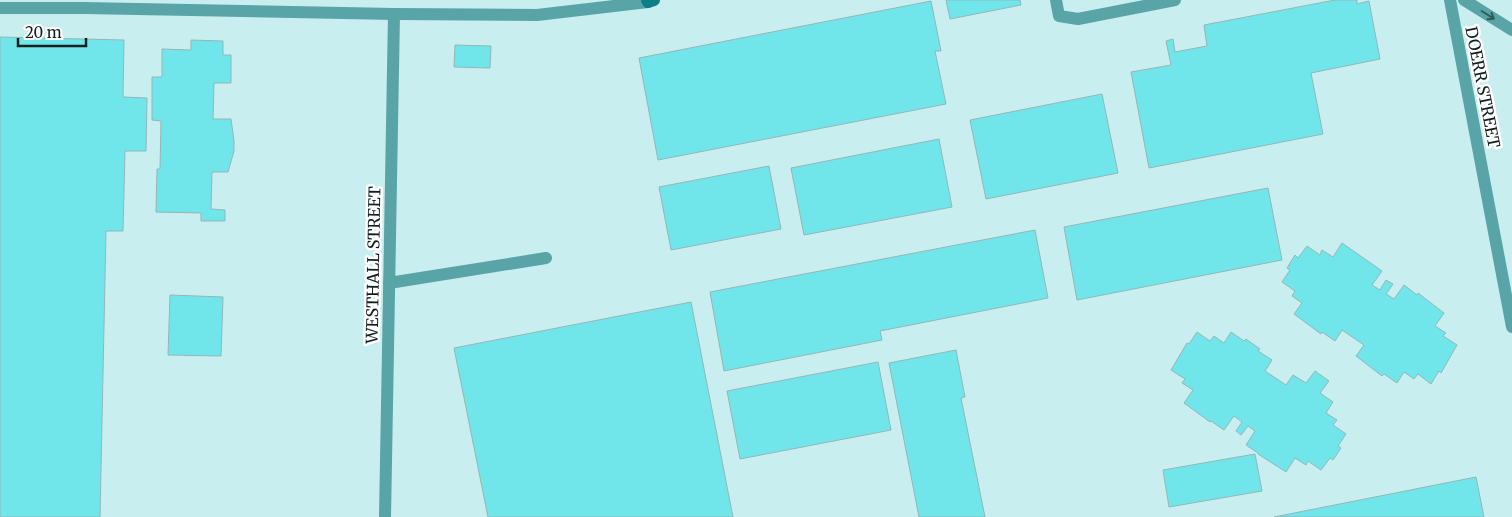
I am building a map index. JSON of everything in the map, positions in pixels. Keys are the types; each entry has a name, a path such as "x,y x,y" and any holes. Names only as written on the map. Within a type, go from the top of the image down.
{"street":[{"path":"1056,0 1059,16 1078,19 1175,0"},
{"name":"DOERR STREET","path":"1450,0 1512,327"},
{"path":"1464,0 1512,30"},
{"path":"0,8 537,15 650,1"},
{"name":"WESTHALL STREET","path":"384,517 394,14"},
{"path":"389,284 546,258"}],"building":[{"path":"946,0 1020,0 1021,5 950,19"},
{"path":"1335,0 1357,0 1357,4 1369,1 1380,59 1311,73 1323,134 1149,168 1131,72 1171,65 1166,41 1173,39 1175,52 1207,46 1204,25"},
{"path":"931,1 941,51 935,51 946,104 658,160 639,58"},
{"path":"0,37 124,40 123,97 147,98 146,151 125,151 123,231 106,231 100,517 0,517"},
{"path":"191,40 223,41 223,55 231,55 231,83 214,83 213,119 231,119 234,141 234,151 228,172 212,172 211,209 225,210 225,221 201,221 201,213 156,212 157,169 160,169 161,121 152,120 152,77 162,77 162,49 191,50"},
{"path":"455,45 491,46 490,68 454,67"},
{"path":"1102,94 1118,173 986,199 970,120"},
{"path":"939,139 952,207 804,235 791,168"},
{"path":"769,166 781,229 671,250 659,187"},
{"path":"1268,188 1282,260 1077,300 1064,227"},
{"path":"1035,230 1048,298 880,331 882,340 724,371 710,292"},
{"path":"1342,243 1382,271 1372,285 1380,290 1386,280 1393,284 1386,294 1394,299 1404,285 1444,313 1435,326 1446,333 1443,336 1457,345 1441,373 1439,371 1431,384 1418,374 1414,379 1404,372 1397,383 1384,374 1382,376 1356,356 1364,345 1342,330 1335,341 1322,332 1321,334 1294,314 1302,303 1292,296 1295,291 1282,282 1290,270 1287,268 1295,255 1298,258 1307,246 1320,255 1322,250 1333,257"},
{"path":"170,295 223,297 221,356 168,355"},
{"path":"691,302 733,517 488,517 454,348"},
{"path":"1197,332 1210,341 1214,336 1224,343 1231,332 1244,341 1246,339 1260,349 1258,351 1272,360 1265,371 1286,385 1293,375 1306,383 1315,371 1329,381 1320,393 1333,402 1326,413 1337,420 1333,425 1346,434 1338,446 1341,448 1333,460 1330,458 1321,470 1308,461 1306,465 1295,458 1286,472 1246,445 1255,431 1248,426 1241,435 1236,431 1242,422 1234,416 1224,430 1184,403 1193,390 1182,383 1185,379 1171,370 1187,343 1189,344"},
{"path":"956,350 965,397 961,398 985,517 919,517 889,363"},
{"path":"878,362 891,430 740,459 727,391"},
{"path":"1255,454 1262,491 1169,507 1163,470"},
{"path":"1476,477 1484,517 1274,517"}]}
